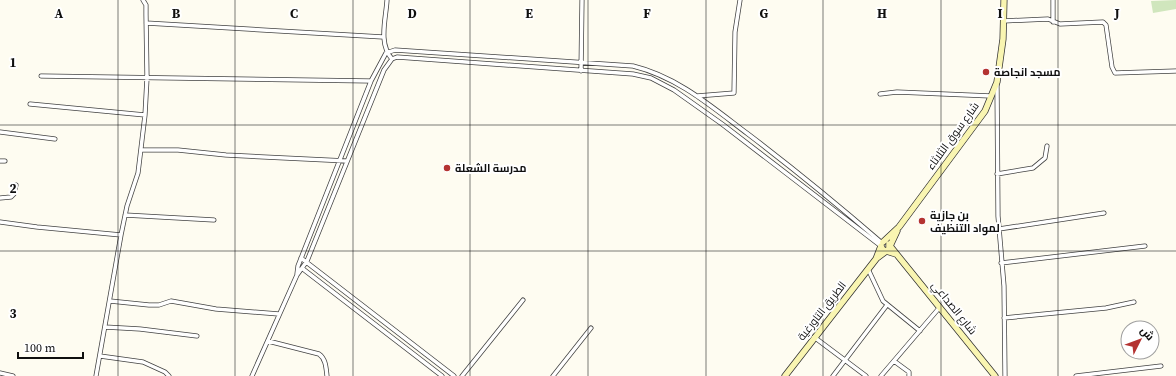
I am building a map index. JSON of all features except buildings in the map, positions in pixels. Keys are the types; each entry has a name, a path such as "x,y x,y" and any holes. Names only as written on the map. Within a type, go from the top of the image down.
{"street":[{"path":"96,376 121,235 125,215 138,173 141,150 147,78 146,5 143,0"},
{"path":"386,0 383,37 386,53 392,59"},
{"path":"581,71 582,0"},
{"path":"697,96 734,93 735,32 740,0"},
{"name":"شارع سوق الثلاثاء","path":"899,227 985,111 992,96 997,82 1004,39 1004,0"},
{"path":"1052,22 1053,0"},
{"path":"1004,21 1048,19 1052,22 1060,24 1103,22 1106,25 1112,67 1117,74 1176,71"},
{"path":"146,23 383,37"},
{"path":"297,276 301,258 371,81 386,53 395,50 580,64 634,66 647,70 676,83 697,96 772,152 830,198 882,244 882,249 897,254"},
{"path":"480,56 480,63"},
{"path":"252,376 297,276 307,261 384,70 392,59 402,57 633,74 651,78 674,90 722,124 882,244"},
{"path":"41,76 371,81"},
{"path":"997,82 997,174 1004,318 1005,376"},
{"path":"880,94 897,92 992,96"},
{"path":"30,104 145,115"},
{"path":"0,132 55,139"},
{"path":"997,174 1033,168 1044,158 1048,146"},
{"path":"141,150 178,150 226,155 340,160 347,162"},
{"path":"768,159 772,152"},
{"path":"0,161 5,162"},
{"path":"0,198 11,197 14,194 16,185"},
{"path":"999,229 1104,213"},
{"path":"125,215 214,220"},
{"path":"0,222 121,235"},
{"path":"876,259 882,244 899,227"},
{"path":"876,259 888,250 899,227"},
{"path":"882,244 888,242 890,246"},
{"name":"شارع الصداعي","path":"890,246 995,376"},
{"path":"1001,263 1145,246"},
{"path":"301,258 307,261 454,376"},
{"name":"الطريق التاورغية","path":"785,376 876,259"},
{"path":"298,266 442,376"},
{"path":"868,269 883,301 920,331"},
{"path":"462,376 523,300"},
{"path":"110,301 149,305 159,305 171,301 216,309 280,314"},
{"path":"1004,318 1098,309 1134,302"},
{"path":"833,376 887,305"},
{"path":"881,376 940,307"},
{"path":"105,327 140,329 198,336"},
{"path":"553,376 590,328"},
{"path":"814,337 866,376"},
{"path":"268,341 319,354 325,363 327,376"},
{"path":"100,356 143,362 165,372 169,376"},
{"path":"894,361 909,372 909,376"},
{"path":"1076,376 1161,366"},
{"path":"0,372 14,376"}],"green space":[{"path":"1176,0 1176,9 1153,13 1151,1"}],"place":[{"name":"مسجد انجاصة","path":"986,72"},
{"name":"مدرسة الشعلة","path":"447,168"},
{"name":"بن جازية لمواد التنظيف","path":"922,221"}]}
